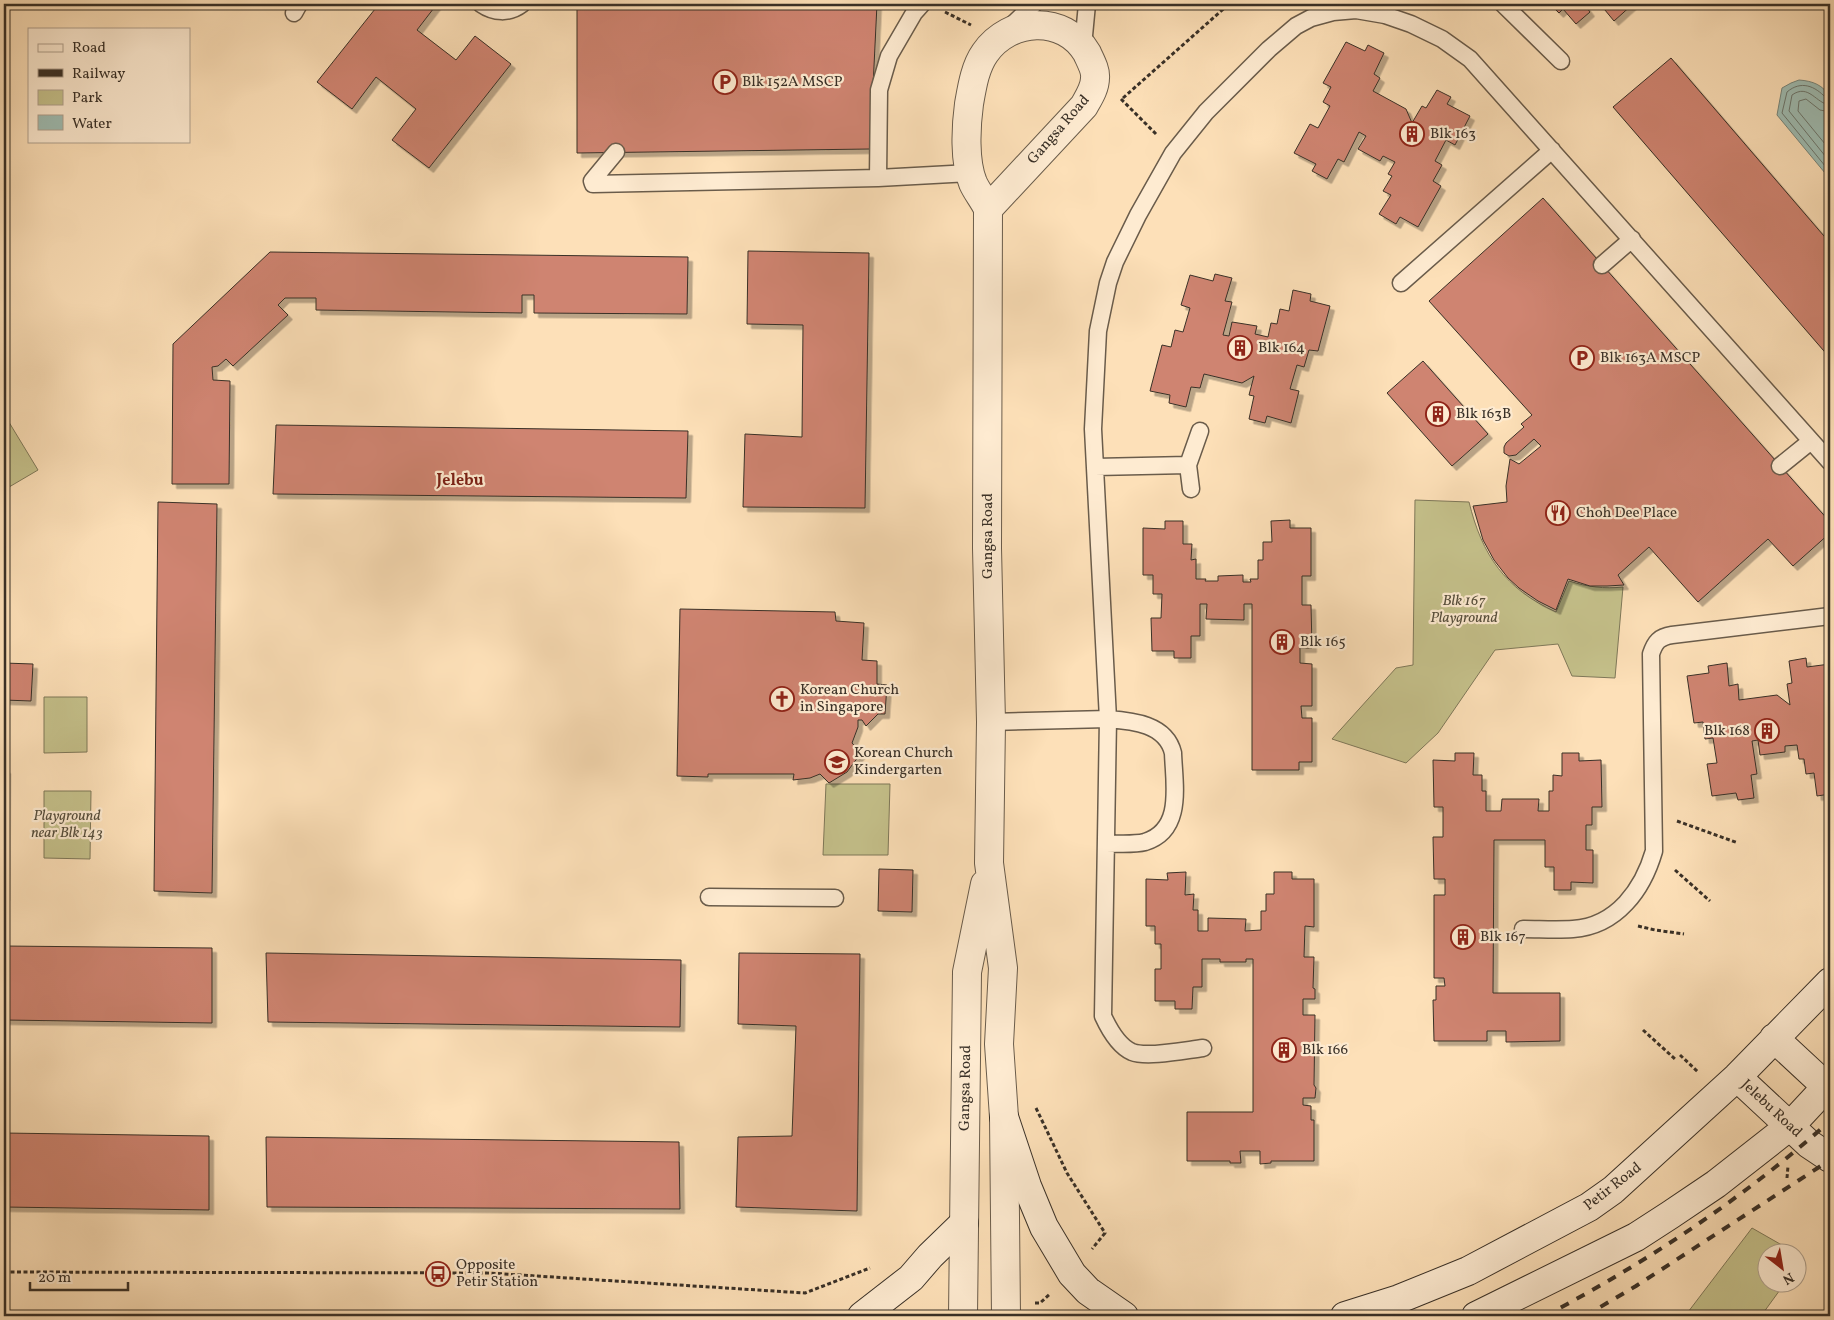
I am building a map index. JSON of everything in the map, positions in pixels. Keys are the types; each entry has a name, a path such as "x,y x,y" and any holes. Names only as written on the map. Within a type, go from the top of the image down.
{"street":[{"name":"Gangsa Road","path":"988,209 1084,106 1092,92 1095,77 1091,61 1083,46 1056,27 1043,24 1027,26 1013,31 997,40 984,54 971,92 966,128 970,173 988,209 988,548 991,722 989,863 1003,968 999,1044 1004,1117 1006,1316"},
{"name":"Gangsa Road","path":"963,1316 967,972 989,863"},
{"name":"Petir Road","path":"1345,1316 1399,1299 1468,1272 1589,1207 1613,1190 1737,1077 1830,982"},
{"path":"1476,1316 1636,1237 1716,1184 1790,1126 1829,1087 1774,1038"},
{"name":"Jelebu Road","path":"1737,1077 1809,1144 1830,1158"},
{"path":"1004,1117 1027,1186 1044,1227 1072,1274 1088,1291 1124,1316"},
{"path":"862,1316 911,1278 930,1256 964,1223"}],"lane":[{"path":"481,4 489,9 502,12 522,4"},
{"path":"878,178 879,90 889,56 914,13 922,4"},
{"path":"997,40 1034,4"},
{"path":"1083,46 1087,4"},
{"path":"1503,4 1561,61"},
{"path":"1203,1048 1145,1055 1132,1052 1120,1043 1110,1031 1103,1016 1108,719 1093,429 1098,332 1108,283 1115,262 1138,215 1173,153 1206,112 1269,49 1296,26 1311,18 1333,12 1356,10 1385,15 1412,24 1442,39 1470,59 1830,462"},
{"path":"1401,283 1552,150"},
{"path":"616,152 592,181 593,184 878,178 970,173"},
{"path":"1602,265 1632,239"},
{"path":"1191,490 1188,465 1200,431"},
{"path":"1780,466 1811,441"},
{"path":"1094,466 1188,465"},
{"path":"1523,929 1575,929 1602,921 1632,899 1649,869 1654,851 1651,654 1656,641 1672,634 1830,616"},
{"path":"991,722 1108,719 1143,724 1167,738 1173,753 1174,810 1172,819 1155,838 1143,843 1106,844"},
{"path":"709,897 835,898"}],"path":[{"path":"1115,106 1229,4"},
{"path":"1121,99 1154,132"},
{"path":"1826,800 1830,806"},
{"path":"1653,812 1738,843"},
{"path":"1654,851 1710,901"},
{"path":"1617,911 1638,926 1684,934"},
{"path":"1643,1030 1675,1060"},
{"path":"1035,1106 1067,1174 1105,1233"},
{"path":"1787,1178 1789,1164"},
{"path":"4,1272 489,1273 805,1293 875,1266"}],"green space":[{"path":"4,414 38,470 4,490"},
{"name":"Blk 167 Playground","path":"1415,500 1469,502 1481,538 1498,568 1523,593 1556,612 1569,581 1596,587 1623,587 1615,678 1572,676 1558,644 1495,650 1438,733 1406,763 1332,739 1396,668 1413,665"},
{"path":"44,697 87,697 87,752 44,753"},
{"path":"826,784 890,784 888,855 823,855"},
{"name":"Playground near Blk 143","path":"44,791 91,791 90,859 44,858"},
{"path":"1752,1228 1776,1242 1756,1242 1756,1292 1778,1292 1761,1316 1685,1316"}],"water":[{"path":"1799,80 1817,84 1830,97 1830,179 1777,115 1782,88"}],"building":[{"path":"379,4 437,4 417,30 456,60 475,36 511,64 429,168 392,140 416,109 376,77 352,109 317,82"},
{"name":"Blk 152A MSCP","path":"577,4 877,4 870,149 577,153"},
{"path":"1550,4 1584,4 1590,12 1576,24 1563,9 1559,13"},
{"path":"1600,4 1633,4 1614,21"},
{"name":"Blk 163","path":"1346,42 1365,51 1368,45 1384,53 1374,74 1380,78 1373,91 1406,109 1412,123 1422,106 1426,108 1437,90 1451,97 1447,104 1470,116 1455,145 1446,140 1435,161 1442,165 1433,181 1441,186 1418,227 1400,217 1396,224 1379,214 1391,195 1383,191 1392,176 1388,174 1395,162 1383,156 1380,161 1358,149 1366,136 1359,132 1344,162 1338,159 1327,179 1312,171 1316,164 1294,153 1310,124 1318,128 1330,106 1323,102 1331,87 1323,83"},
{"path":"1671,58 1830,243 1830,358 1613,107"},
{"name":"Blk 163A MSCP","path":"1543,198 1830,522 1830,533 1793,566 1768,539 1698,602 1649,547 1618,575 1624,585 1590,586 1568,579 1556,610 1519,588 1508,578 1494,560 1483,540 1473,506 1507,502 1506,486 1510,459 1519,464 1541,446 1534,439 1516,455 1509,456 1504,453 1506,443 1524,427 1521,424 1532,415 1429,301"},
{"path":"748,251 869,253 865,508 743,507 745,434 802,437 803,325 747,324"},
{"path":"270,252 688,257 687,314 534,313 534,295 522,295 522,313 316,310 316,298 285,298 278,305 288,315 233,366 226,359 218,366 212,367 213,380 230,381 229,484 172,484 173,344"},
{"name":"Blk 164","path":"1215,274 1232,278 1225,301 1232,302 1223,335 1229,336 1232,322 1257,326 1255,334 1268,337 1271,323 1277,324 1280,309 1289,311 1293,290 1311,294 1310,301 1330,306 1318,351 1309,350 1304,367 1297,365 1290,389 1299,391 1291,423 1267,416 1265,423 1249,419 1254,396 1249,395 1254,376 1242,383 1204,374 1200,388 1191,387 1186,407 1169,403 1170,395 1150,391 1162,345 1171,347 1175,330 1183,332 1190,308 1181,305 1190,275 1213,281"},
{"name":"Blk 163B","path":"1423,361 1488,434 1452,466 1387,393"},
{"path":"276,425 688,431 686,498 273,494"},
{"path":"158,502 217,504 212,893 154,891"},
{"name":"Blk 165","path":"1290,520 1290,528 1311,528 1311,576 1302,576 1302,605 1311,605 1312,648 1300,648 1300,663 1312,664 1312,706 1301,706 1302,718 1312,718 1312,762 1299,762 1299,770 1252,770 1252,604 1244,604 1244,620 1206,619 1207,604 1200,604 1200,636 1191,636 1191,658 1174,658 1174,651 1152,651 1151,618 1161,618 1162,594 1153,594 1153,575 1143,575 1143,528 1165,529 1165,521 1183,521 1183,544 1192,544 1191,560 1196,559 1196,579 1218,581 1218,576 1243,575 1243,582 1251,582 1250,579 1258,579 1258,560 1263,560 1263,542 1272,542 1271,521"},
{"name":"Korean Church in Singapore","path":"680,609 835,612 836,621 864,623 862,660 877,661 877,684 887,685 885,714 878,714 866,726 862,720 858,720 858,727 852,743 861,753 847,772 829,783 820,774 810,778 793,780 794,774 708,774 708,777 677,776"},
{"name":"Blk 168","path":"1806,658 1807,667 1830,664 1830,696 1826,697 1830,721 1830,794 1817,796 1814,773 1806,774 1804,759 1799,759 1797,745 1785,746 1785,752 1760,755 1758,740 1752,741 1757,774 1751,775 1754,798 1738,800 1736,793 1712,796 1707,764 1717,763 1713,738 1705,739 1703,722 1694,723 1687,676 1709,673 1708,666 1727,663 1729,686 1738,684 1739,700 1777,695 1790,705 1787,684 1792,683 1789,661"},
{"path":"4,663 33,664 31,701 4,700"},
{"name":"Blk 167","path":"1455,753 1474,753 1473,775 1482,775 1482,791 1486,791 1486,811 1501,811 1502,799 1539,799 1538,811 1549,811 1549,791 1553,791 1553,775 1562,776 1562,753 1579,753 1579,761 1601,760 1602,807 1592,807 1592,825 1586,825 1586,850 1593,850 1593,883 1571,882 1571,890 1554,890 1554,867 1545,867 1545,840 1494,840 1493,993 1560,993 1560,1041 1506,1042 1506,1031 1487,1031 1487,1041 1434,1041 1433,1000 1436,1000 1436,986 1445,986 1444,978 1434,978 1434,895 1445,895 1445,879 1434,879 1433,837 1443,837 1443,807 1434,807 1433,760 1455,761"},
{"path":"4,769 6,769 5,896 4,896"},
{"path":"879,869 913,870 912,912 878,911"},
{"name":"Blk 166","path":"1186,872 1185,895 1194,894 1193,910 1198,910 1198,931 1208,931 1208,918 1246,919 1245,931 1261,930 1261,911 1266,911 1266,894 1274,894 1274,872 1292,872 1292,879 1314,879 1314,927 1305,926 1304,957 1314,957 1313,988 1315,989 1315,999 1303,999 1303,1015 1315,1015 1314,1085 1316,1088 1315,1098 1303,1098 1303,1105 1311,1106 1311,1120 1314,1120 1314,1161 1271,1161 1271,1163 1260,1164 1260,1151 1240,1151 1241,1163 1230,1163 1230,1161 1187,1161 1187,1112 1253,1112 1253,959 1246,959 1246,962 1220,962 1220,959 1202,959 1202,987 1193,987 1192,1009 1175,1009 1175,1001 1155,1001 1155,969 1161,969 1161,944 1155,944 1155,926 1146,926 1146,879 1168,880 1167,873"},
{"path":"4,946 212,948 212,1023 4,1020"},
{"path":"266,953 681,960 680,1027 268,1022"},
{"path":"739,953 860,954 857,1211 736,1207 738,1137 792,1136 796,1026 738,1024"},
{"path":"4,1133 209,1136 209,1210 4,1207"},
{"path":"266,1137 679,1142 680,1209 267,1207"}],"railway":[{"path":"1545,1316 1620,1274 1694,1227 1764,1176 1830,1121"},
{"path":"1585,1316 1636,1286 1830,1160"}],"place":[{"name":"Blk 152A MSCP","path":"725,82"},
{"name":"Blk 163","path":"1412,134"},
{"name":"Blk 164","path":"1240,348"},
{"name":"Blk 163A MSCP","path":"1582,358"},
{"name":"Blk 163B","path":"1438,414"},
{"name":"Choh Dee Place","path":"1558,513"},
{"name":"Blk 165","path":"1282,642"},
{"name":"Korean Church in Singapore","path":"782,699"},
{"name":"Blk 168","path":"1767,731"},
{"name":"Korean Church Kindergarten","path":"837,762"},
{"name":"Blk 167","path":"1463,937"},
{"name":"Blk 166","path":"1284,1050"},
{"name":"Opposite Petir Station","path":"438,1274"}],"district":[{"name":"Jelebu","path":"460,481"}]}
